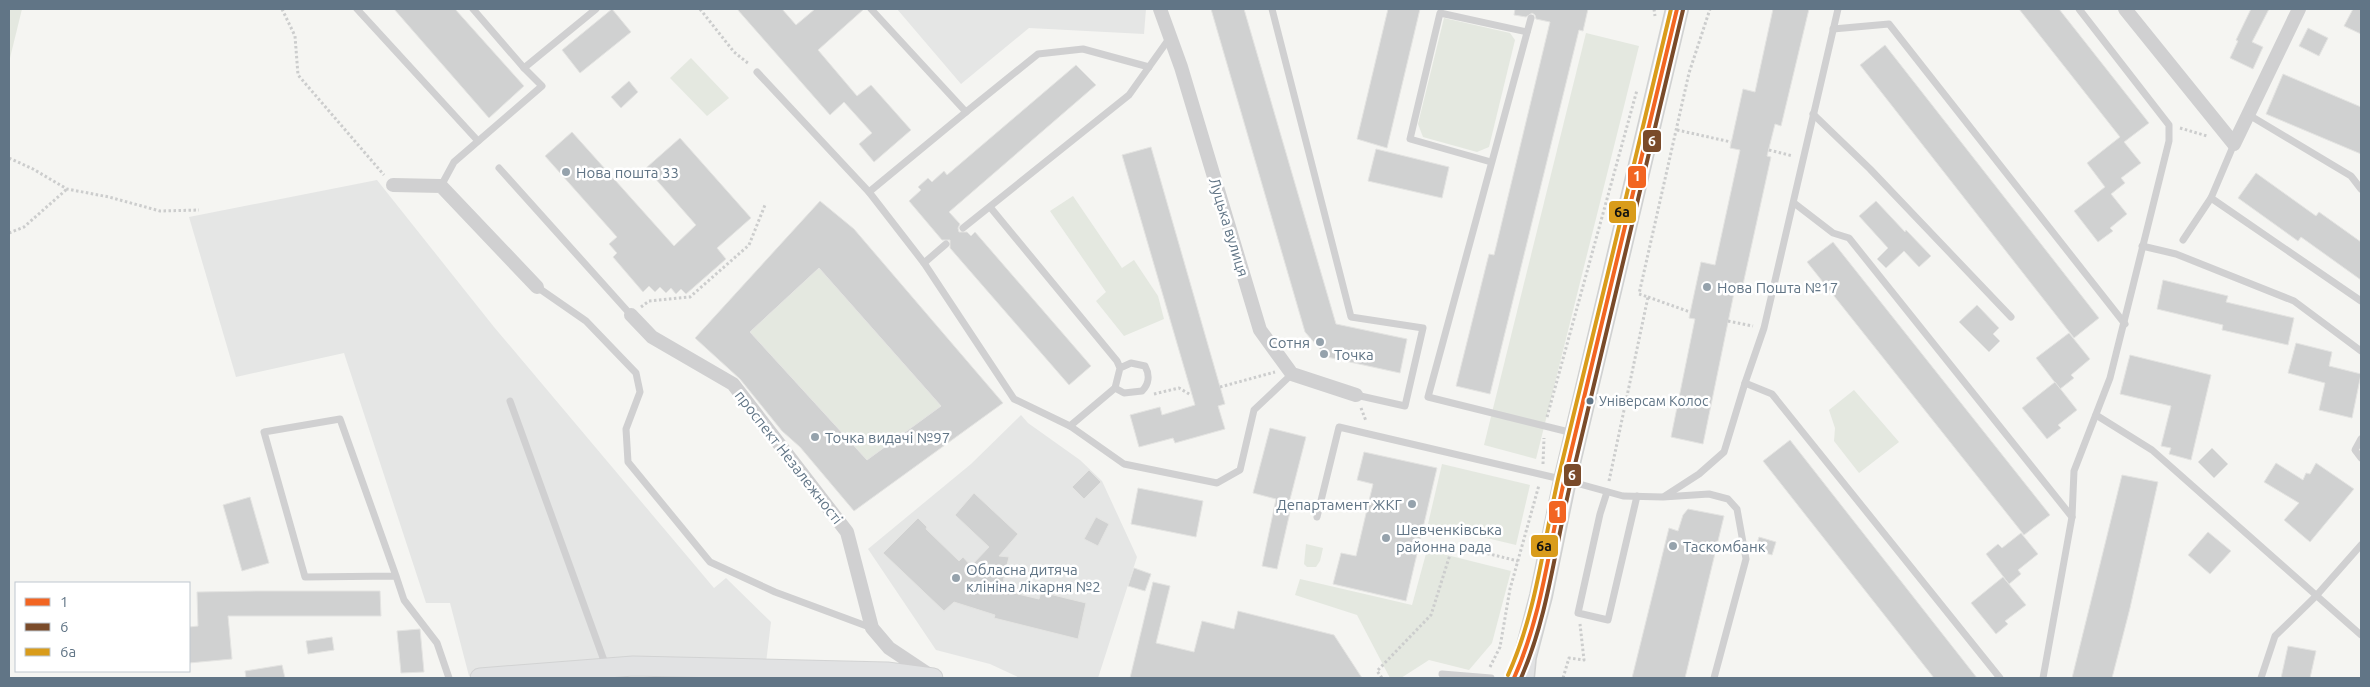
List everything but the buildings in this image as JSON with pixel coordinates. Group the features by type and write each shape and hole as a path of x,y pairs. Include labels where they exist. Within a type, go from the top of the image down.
{"main road":[{"path":"1514,678 1525,656 1541,596 1565,480 1677,9"},
{"path":"1524,678 1525,656"}],"street":[{"name":"Луцька вулиця","path":"1160,9 1171,36 1260,330 1289,372"},
{"path":"2125,9 2234,144 2250,115 2299,9"},
{"path":"393,185 441,186 538,287"},
{"name":"проспект Незалежності","path":"631,315 652,337 733,384 847,532 872,628 888,648 934,678"},
{"path":"1289,372 1356,395"},
{"path":"480,678 632,669 887,672 934,678"}],"lane":[{"path":"357,9 478,140"},
{"path":"441,186 454,162 542,86 473,9"},
{"path":"524,68 596,9"},
{"path":"871,9 966,112"},
{"path":"1272,9 1351,317 1423,328 1405,406 1356,395"},
{"path":"1663,497 1699,474 1724,452 1764,328 1838,9"},
{"path":"2044,678 2072,517 2074,471 2110,378 2125,324 2142,246 2169,141 2169,125 2079,9"},
{"path":"1491,162 1410,139 1440,13 1527,32"},
{"path":"1532,18 1428,397 1577,433"},
{"path":"1833,29 1889,24 2125,324"},
{"path":"963,228 1129,95 1171,36"},
{"path":"869,192 1038,54 1083,49 1150,67"},
{"path":"757,72 869,192 924,263 1014,399 1070,426 1124,464 1217,483 1240,470 1254,410 1289,372"},
{"path":"1813,114 1870,169 2011,317"},
{"path":"2250,115 2351,176 2361,189"},
{"path":"2183,240 2210,198 2234,144"},
{"path":"499,168 631,315"},
{"path":"2210,198 2361,301"},
{"path":"1794,203 1833,233 1849,238 2072,517"},
{"path":"990,207 1117,361 1120,368 1115,388 1070,426"},
{"path":"924,263 946,244"},
{"path":"2142,246 2176,254 2294,301 2361,351"},
{"path":"538,287 586,320 636,373 640,392 626,430 628,462 710,562 775,592 872,628"},
{"path":"1115,388 1128,394 1142,391 1148,381 1148,371 1145,366 1131,363 1120,368"},
{"path":"1745,383 1772,394 2000,678"},
{"path":"510,401 593,672"},
{"path":"2096,416 2152,450 2361,635"},
{"path":"396,576 305,577 264,432 340,419 396,576 404,600 437,643 449,678"},
{"path":"1316,516 1339,427 1565,480 1607,492 1663,497 1709,494 1728,499 1737,509 1746,559 1714,678"},
{"path":"2361,439 2355,450 2361,458"},
{"path":"1607,492 1600,514 1578,613 1608,620 1637,496"},
{"path":"2261,678 2275,636 2316,596 2361,545"},
{"path":"1442,674 1488,678"}],"path":[{"path":"282,9 295,36 298,75 393,185"},
{"path":"700,9 734,52 757,72"},
{"path":"1654,9 1654,22"},
{"path":"1690,312 1639,294 1690,73 1710,9"},
{"path":"1488,678 1500,647 1518,561 1542,475 1545,426 1638,84"},
{"path":"2169,125 2234,144"},
{"path":"1677,130 1731,142"},
{"path":"1769,150 1804,158"},
{"path":"9,158 33,168 67,189 109,196 160,210 199,210"},
{"path":"9,233 24,227 67,189"},
{"path":"631,315 648,301 690,297 749,245 765,205"},
{"path":"1607,492 1648,297"},
{"path":"1728,321 1764,328"},
{"path":"1220,387 1289,372"},
{"path":"1142,391 1145,397 1179,388 1191,395"},
{"path":"1356,395 1370,434"},
{"path":"1382,678 1376,670 1431,615 1453,545 1518,561"},
{"path":"1563,678 1568,658 1584,660 1578,613"}],"shaded area":[{"path":"9,9 22,9 9,62"},
{"path":"897,9 1146,9 1144,34 1029,28 961,84"},
{"path":"1444,18 1510,33 1515,40 1489,147 1477,152 1423,137 1418,124"},
{"path":"1586,33 1639,46 1536,459 1484,445"},
{"path":"691,58 729,98 707,116 670,78"},
{"path":"377,180 494,327 714,588 726,578 771,622 766,663 507,672 469,676 450,603 426,603 344,353 236,377 189,217"},
{"path":"1073,196 1122,268 1134,260 1158,296 1164,319 1124,336 1096,301 1106,292 1050,211"},
{"path":"819,268 941,406 867,460 750,332"},
{"path":"1854,390 1899,442 1859,473 1834,441 1835,428 1829,410"},
{"path":"1021,415 1028,423 1080,460 1102,481 1137,557 1098,678 1020,678 990,664 936,650 868,549 971,464"},
{"path":"1442,464 1530,485 1516,545 1428,524"},
{"path":"1306,544 1323,548 1320,561 1316,567 1307,567 1304,564"},
{"path":"1427,550 1511,571 1492,643 1469,670 1429,660 1401,678 1390,678 1357,615 1295,595 1300,579 1412,605"}],"transit line":[{"name":"6а","path":"1508,675 1518,651 1533,602 1553,500 1671,9"},
{"name":"1","path":"1514,678 1539,604 1559,502 1677,9"},
{"name":"6","path":"1521,678 1531,654 1545,604 1572,477 1683,10"}],"place":[{"name":"Нова пошта 33","path":"566,172"},
{"name":"Нова Пошта №17","path":"1707,287"},
{"name":"Сотня","path":"1320,342"},
{"name":"Точка","path":"1324,354"},
{"name":"Універсам Колос","path":"1590,401"},
{"name":"Точка видачі №97","path":"815,437"},
{"name":"Департамент ЖКГ","path":"1412,504"},
{"name":"Шевченківська районна рада","path":"1386,538"},
{"name":"Таскомбанк","path":"1673,546"},
{"name":"Обласна дитяча клініна лікарня №2","path":"956,578"}]}
